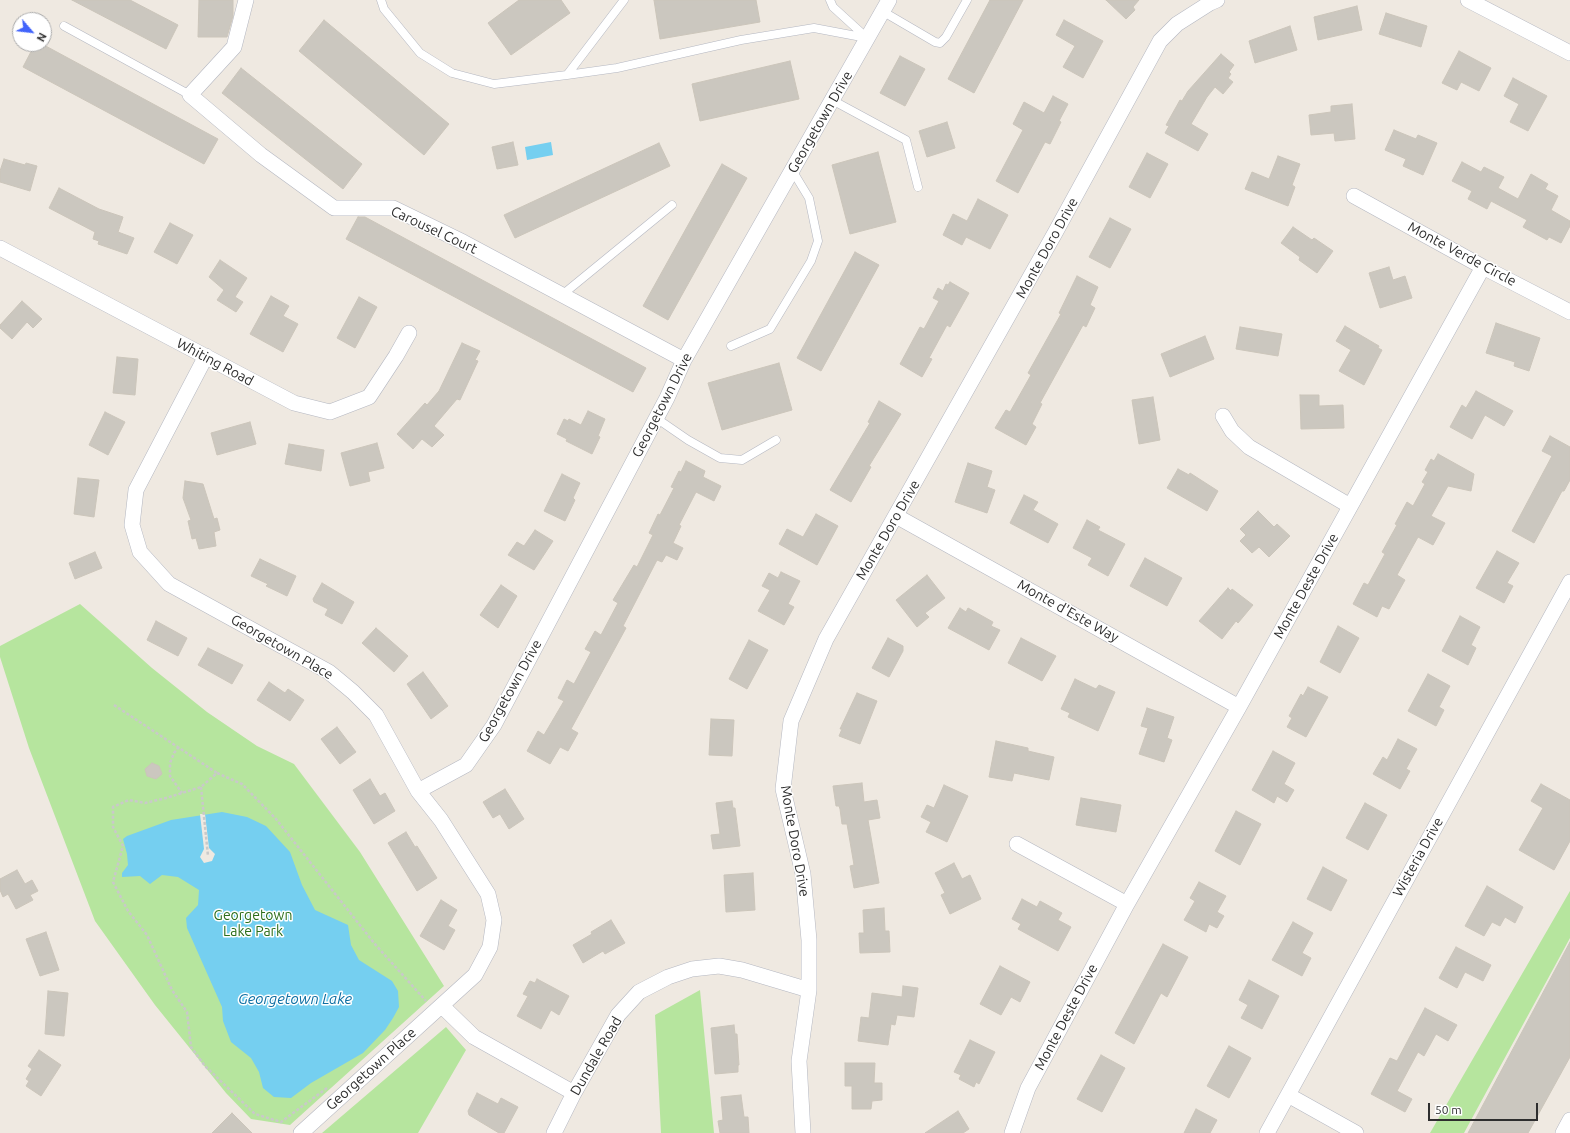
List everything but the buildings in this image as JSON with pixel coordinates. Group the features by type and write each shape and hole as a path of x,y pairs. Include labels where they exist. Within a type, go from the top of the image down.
{"street":[{"path":"190,95 234,47 246,0"},
{"name":"Monte Doro Drive","path":"803,1133 799,1061 809,990 809,940 803,874 783,789 791,721 826,640 1055,233 1160,41 1178,24 1217,0"},
{"path":"1468,0 1570,53"},
{"name":"Georgetown Drive","path":"418,791 466,765 494,725 656,418 684,360 886,6"},
{"name":"Carousel Court","path":"190,95 261,155 334,208 393,208 462,242 684,360"},
{"name":"Monte Verde Circle","path":"1354,196 1483,267 1570,312"},
{"name":"Whiting Road","path":"0,248 294,403 330,412 369,397 409,333"},
{"name":"Monte Deste Drive","path":"1012,1133 1028,1088 1127,904 1239,707 1483,267"},
{"name":"Georgetown Place","path":"206,356 136,490 132,525 140,552 169,584 329,672 353,692 376,715 418,791 441,820 488,894 494,920 490,947 475,975 301,1133"},
{"path":"1222,416 1232,431 1249,447 1350,506"},
{"name":"Monte d'Este Way","path":"896,516 1239,707"},
{"name":"Wisteria Drive","path":"1268,1133 1570,582"},
{"path":"1017,844 1127,904"},
{"name":"Dundale Road","path":"554,1133 618,1015 639,992 668,977 692,969 719,966 742,970 809,990"},
{"path":"439,1008 474,1037 574,1094"},
{"path":"1288,1095 1356,1133"},
{"path":"1563,1133 1570,1120"}],"lane":[{"path":"381,0 384,9 420,53 452,73 494,84 616,68 741,40 814,28 868,38"},
{"path":"566,75 624,0"},
{"path":"830,0 833,7 868,38"},
{"path":"886,6 934,42 940,43 946,37 967,0"},
{"path":"64,26 190,95"},
{"path":"832,100 906,140 918,187"},
{"path":"731,346 770,328 811,262 818,241 809,198 792,170"},
{"path":"562,295 672,204"},
{"path":"656,418 688,440 720,458 742,460 776,440"}],"path":[{"path":"114,705 217,773 242,784 276,819 374,943 439,1008"},
{"path":"179,747 174,753 170,763 170,776 182,793"},
{"path":"217,773 201,787 145,803 129,800 113,807 113,827 123,846 113,882 128,911 147,936 172,990 188,1012 191,1047 205,1066 255,1114 281,1122 333,1083 343,1095"},
{"path":"201,787 208,856"}],"green space":[{"name":"Georgetown Lake Park","path":"80,604 152,668 207,712 257,746 294,764 360,852 444,986 290,1125 251,1119 226,1093 155,1005 95,921 29,748 0,657 0,646"},
{"path":"1570,891 1570,938 1464,1133 1430,1133"},
{"path":"700,990 714,1133 661,1133 655,1015"},
{"path":"446,1027 466,1050 418,1133 322,1133"}],"water":[{"path":"551,142 553,155 527,160 525,147"},
{"name":"Georgetown Lake","path":"222,812 247,817 266,826 290,852 302,885 315,910 348,925 351,945 359,960 392,981 398,991 399,1007 393,1018 385,1030 363,1053 311,1083 291,1098 274,1097 263,1088 259,1072 251,1058 231,1042 223,1021 222,1007 187,928 186,918 198,905 199,890 178,877 162,875 150,884 140,876 122,877 122,873 128,865 123,839 127,836 171,820"}],"pier":[{"path":"200,814 205,814 209,848 215,854 212,861 204,863 200,857 204,849"}]}
